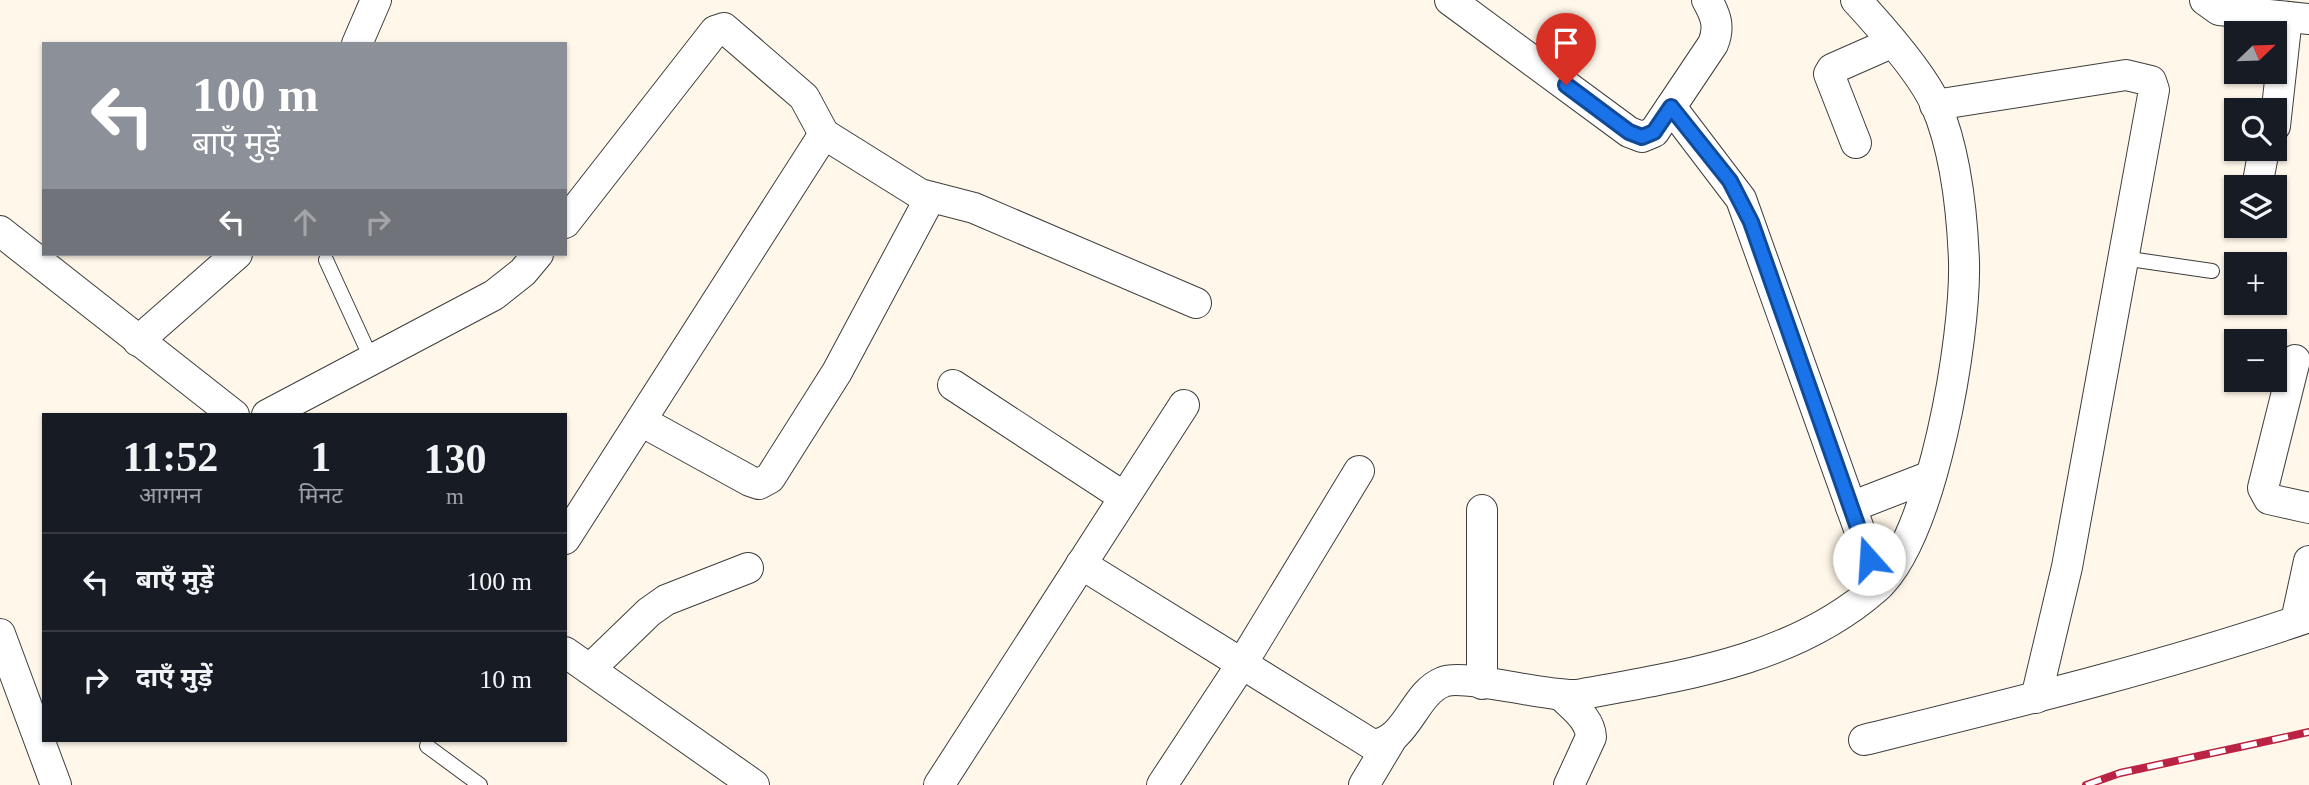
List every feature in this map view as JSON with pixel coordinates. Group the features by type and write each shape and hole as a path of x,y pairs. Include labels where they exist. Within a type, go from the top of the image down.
{"street":[{"path":"358,42 376,0"},
{"path":"1450,0 1629,132 1642,137 1654,132 1717,34 1717,17 1707,0"},
{"path":"1364,785 1392,738 1431,688 1452,679 1562,696 1659,680 1762,654 1833,620 1879,585 1912,533 1931,476 1953,374 1962,315 1964,262 1952,157 1936,105 1856,0"},
{"path":"2205,0 2220,10 2298,18 2281,98"},
{"path":"567,220 720,28 799,92 824,134 930,198 974,208 1196,303"},
{"path":"1856,143 1829,74 1832,69 1891,43"},
{"path":"1936,105 2126,75 2151,81 2154,90 2067,566 2036,698"},
{"path":"1671,107 1741,200 1879,585"},
{"path":"567,536 824,134"},
{"path":"641,421 750,481 760,484 770,478 836,372 930,198"},
{"path":"0,231 231,413"},
{"path":"138,341 235,256"},
{"path":"271,413 494,295 523,272 536,256"},
{"path":"2295,360 2263,488 2269,499 2309,508"},
{"path":"953,385 1124,497"},
{"path":"939,785 1184,405"},
{"path":"1161,785 1243,662 1359,471"},
{"path":"1851,507 1931,476"},
{"path":"1482,510 1482,684"},
{"path":"1864,740 2036,698 2222,647 2302,619 2309,561"},
{"path":"1081,564 1374,745 1392,738"},
{"path":"590,669 649,612 666,600 748,568"},
{"path":"0,634 56,785"},
{"path":"567,653 754,785"},
{"path":"1562,696 1589,724 1591,737 1569,785"}],"lane":[{"path":"2123,258 2212,271"},
{"path":"326,260 371,358"},
{"path":"427,746 480,785"}],"railway":[{"path":"2086,785 2120,773 2309,732"}],"route":[{"path":"1566,85 1629,132 1642,137 1654,132 1671,107 1730,181 1751,222 1869,559"}]}
